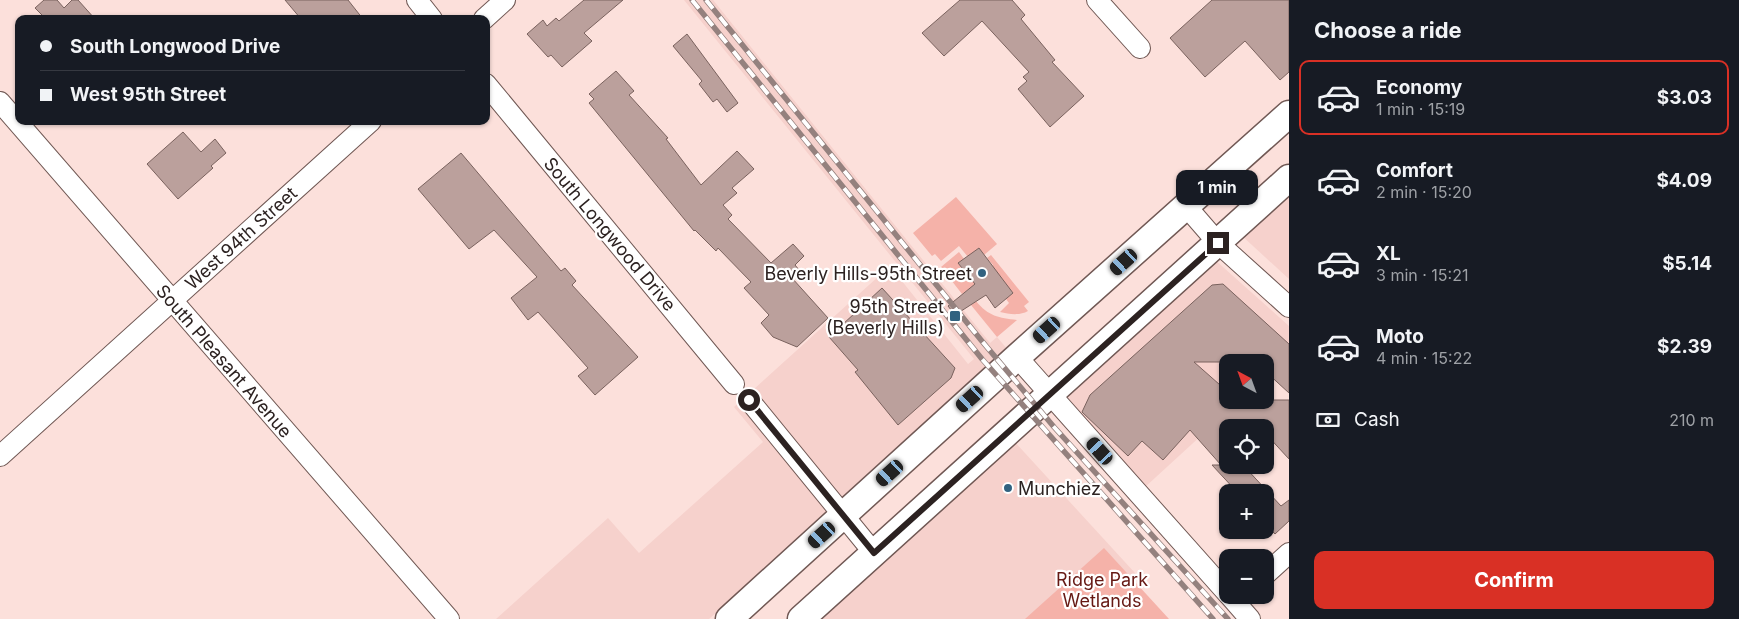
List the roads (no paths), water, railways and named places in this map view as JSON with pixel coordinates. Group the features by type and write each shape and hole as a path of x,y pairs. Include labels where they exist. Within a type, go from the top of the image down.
{"main road":[{"path":"729,619 1017,357 1289,114"},
{"path":"801,619 1289,178"}],"street":[{"path":"417,0 429,15"},
{"path":"488,15 505,0"},
{"path":"1097,0 1140,48"},
{"name":"South Longwood Drive","path":"490,89 734,384"},
{"name":"South Pleasant Avenue","path":"0,102 15,119"},
{"name":"South Pleasant Avenue","path":"20,125 449,619"},
{"name":"West 94th Street","path":"0,456 367,125"},
{"path":"1186,206 1218,243 1289,307"},
{"path":"1017,357 1219,581"},
{"path":"749,400 874,553"},
{"path":"1274,566 1289,553"},
{"path":"1239,604 1250,619"}],"railway":[{"path":"692,0 982,359 1213,619"},
{"path":"706,0 981,340 1054,427 1228,619"}],"place":[{"name":"Beverly Hills-95th Street","path":"982,273"},
{"name":"95th Street (Beverly Hills)","path":"955,316"},
{"name":"Munchiez","path":"1008,488"}],"park label":[{"name":"Ridge Park Wetlands","path":"1102,589"}]}
